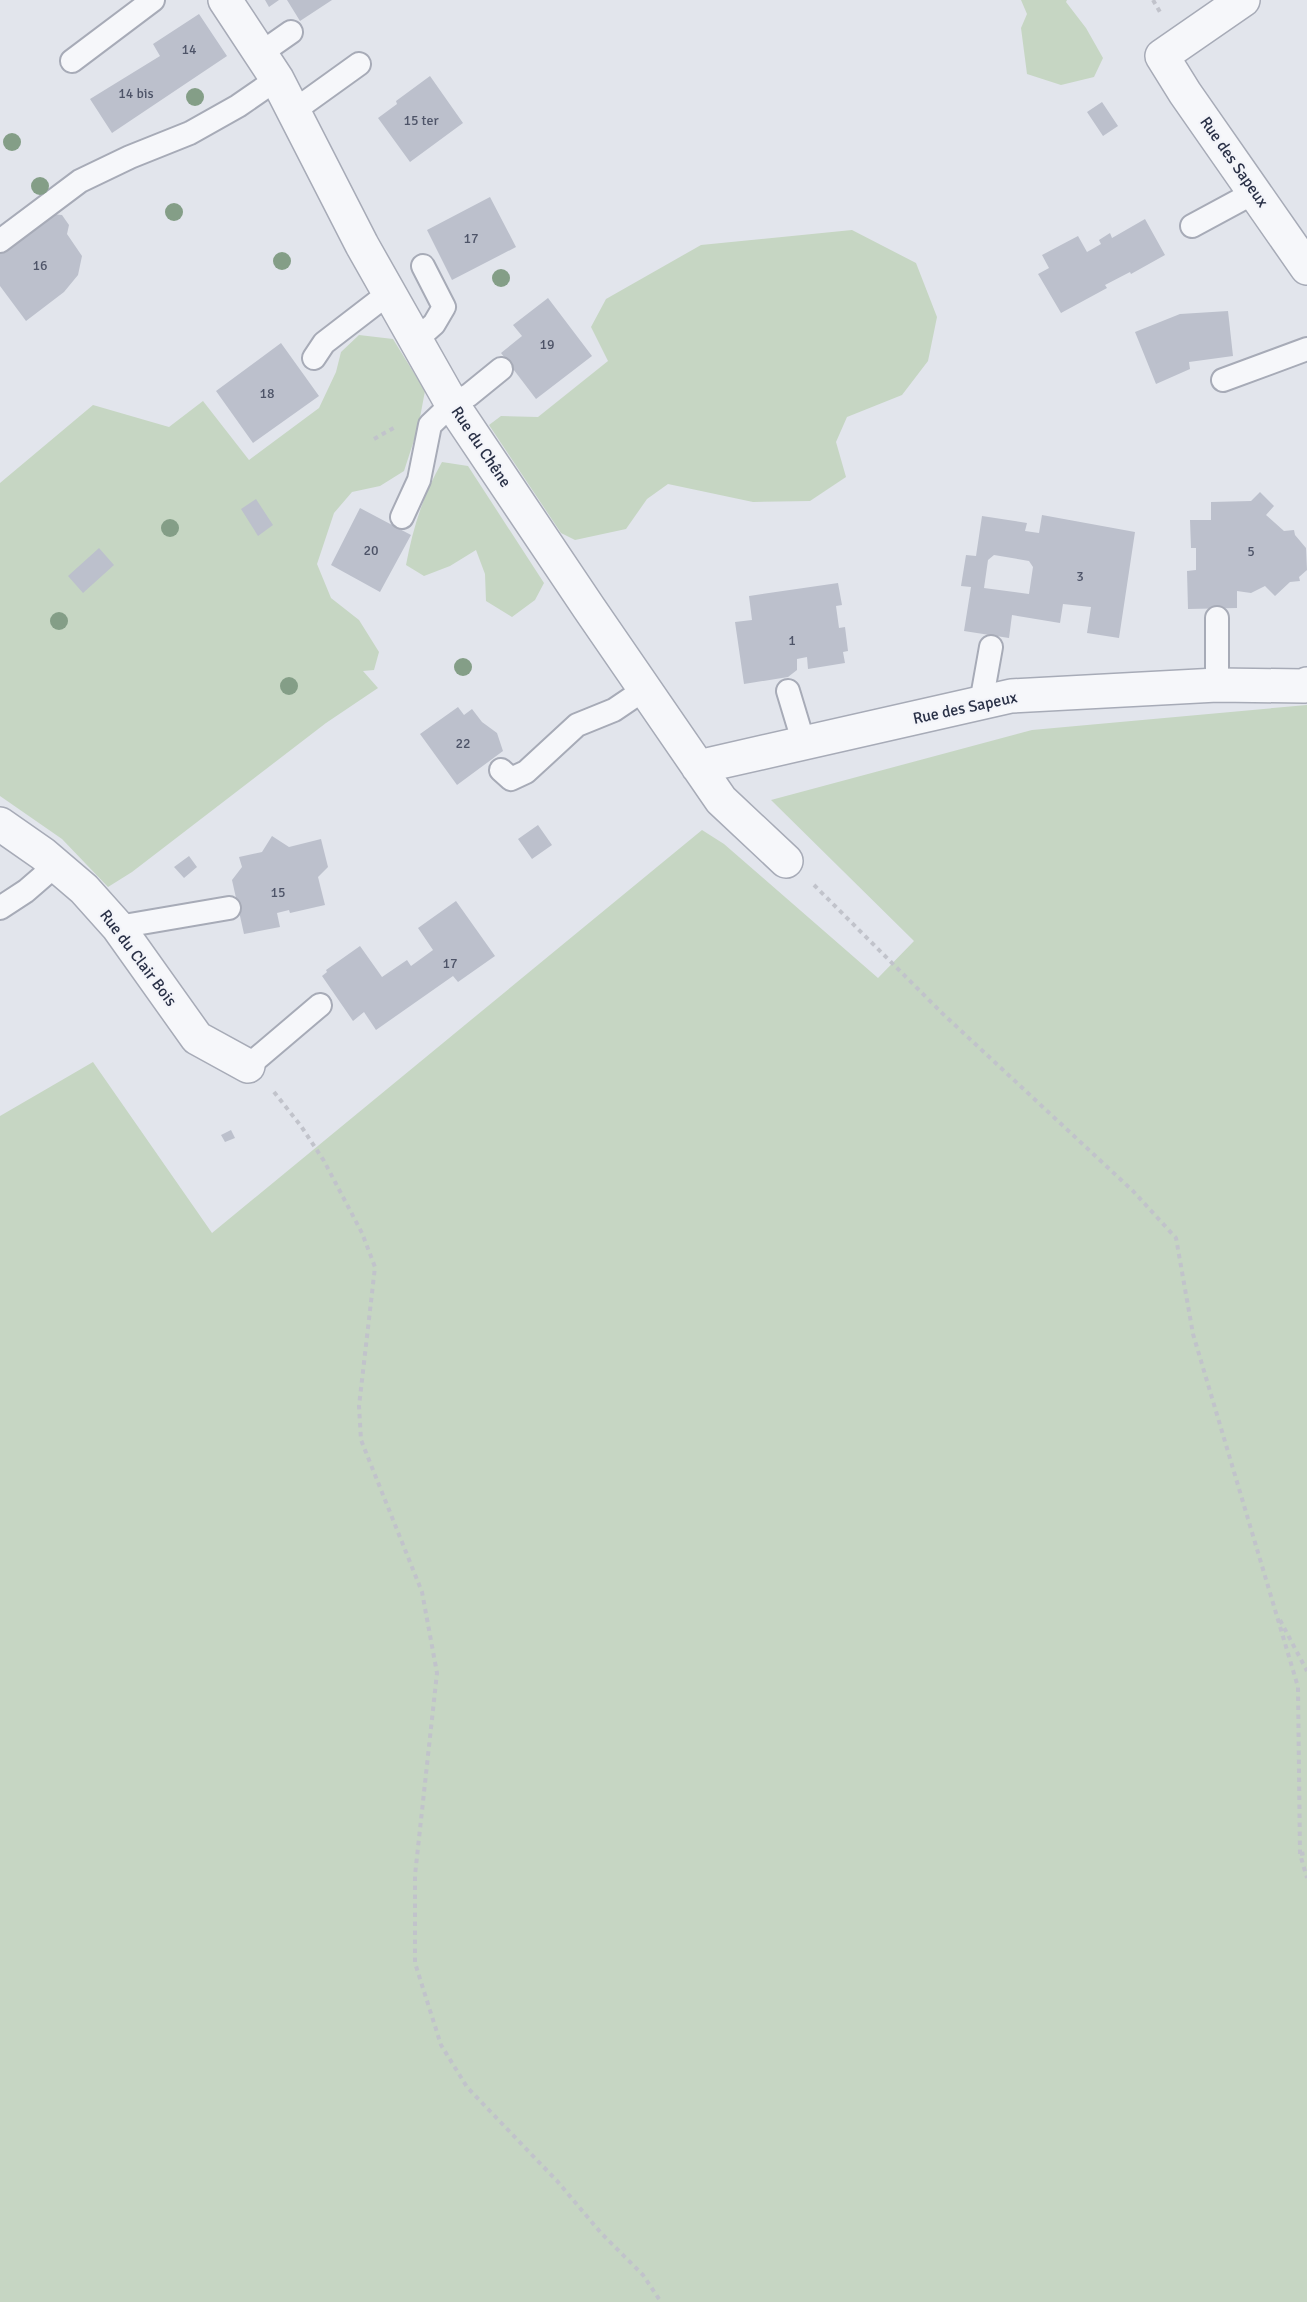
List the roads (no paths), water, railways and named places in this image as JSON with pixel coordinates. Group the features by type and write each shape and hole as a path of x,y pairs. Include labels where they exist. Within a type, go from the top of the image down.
{"street":[{"name":"Rue du Chêne","path":"225,0 295,110 363,245 452,404 721,800 786,861"},
{"name":"Rue des Sapeux","path":"1243,0 1162,56 1185,93 1307,268"},
{"name":"Rue des Sapeux","path":"698,767 1011,696 1217,685 1304,686 1307,684"},
{"name":"Rue du Clair Bois","path":"0,824 56,865 84,889 118,927 197,1038 248,1066"}],"lane":[{"path":"72,61 153,0"},
{"path":"0,242 80,182 130,157 190,133 238,106 269,66 291,32"},
{"path":"295,110 358,64"},
{"path":"1192,226 1255,192"},
{"path":"416,340 434,324 444,307 423,266"},
{"path":"314,358 324,343 389,293"},
{"path":"1223,380 1307,349"},
{"path":"402,517 418,480 430,425 452,404 469,395 501,369"},
{"path":"1217,618 1217,685"},
{"path":"981,703 991,646"},
{"path":"501,770 511,778 526,772 577,725 614,710 645,689"},
{"path":"788,691 804,744"},
{"path":"0,908 26,891 56,865"},
{"path":"118,927 229,908"},
{"path":"248,1066 320,1005"}]}
